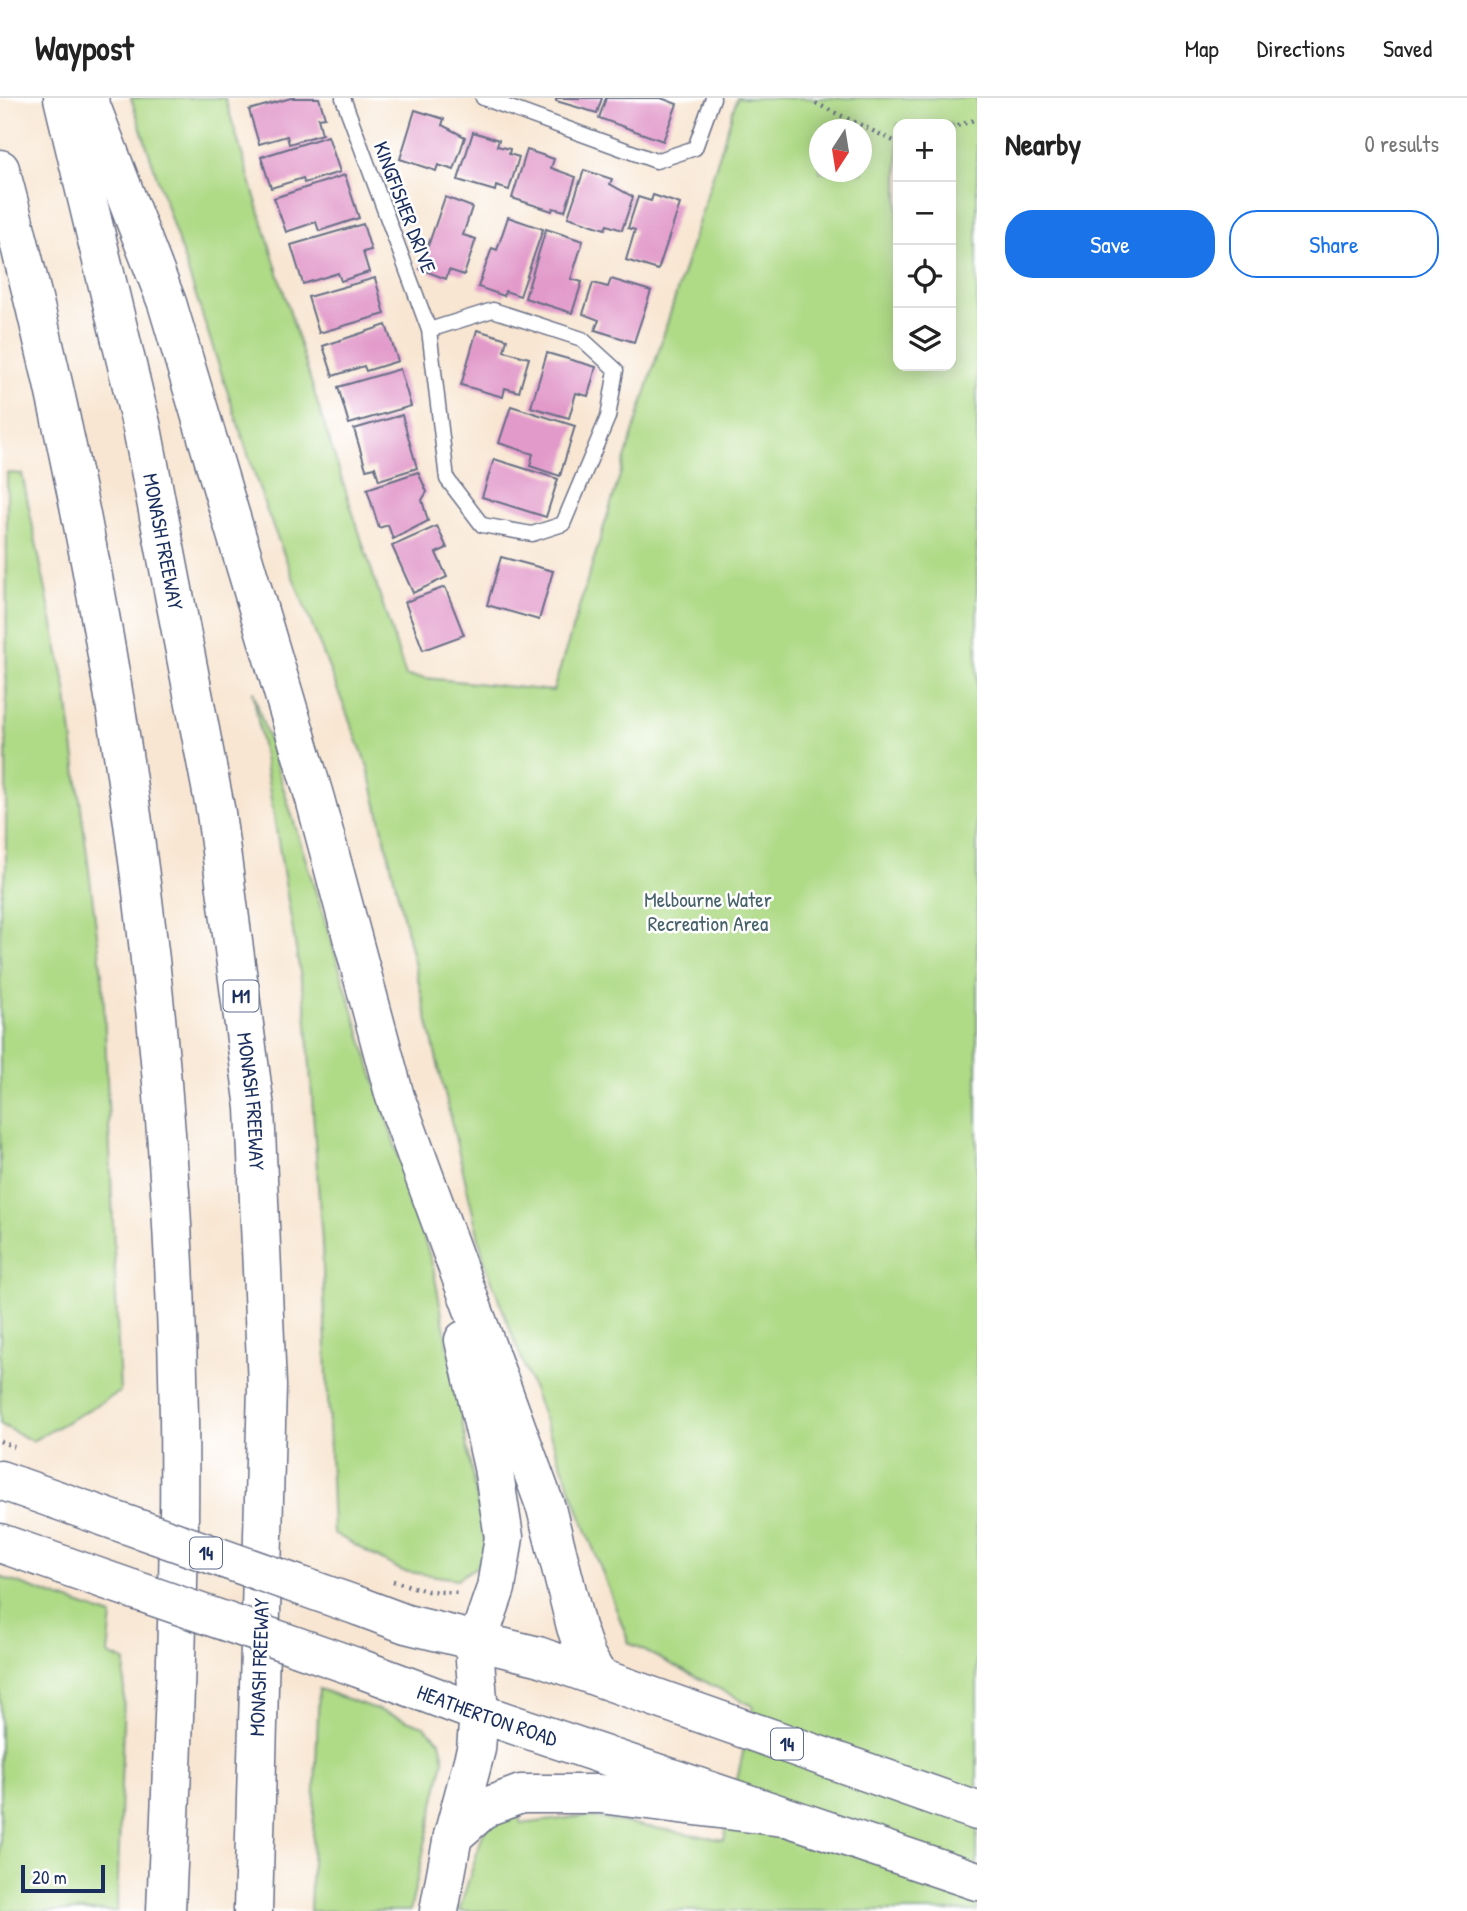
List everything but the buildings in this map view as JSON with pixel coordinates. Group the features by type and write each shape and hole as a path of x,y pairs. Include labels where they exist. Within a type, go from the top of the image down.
{"main road":[{"name":"MONASH FREEWAY","path":"63,98 142,428 214,799 255,1108 267,1386 253,1911"},
{"path":"88,98 167,303 315,799 396,1097 546,1508 576,1627 586,1656 598,1677"},
{"path":"0,169 38,311 81,506 122,751 149,957 170,1207 178,1416 177,1653 166,1911"},
{"path":"432,1201 502,1511 502,1562 477,1643 475,1660 479,1713 475,1749 453,1836 439,1911"},
{"name":"14","path":"0,1480 406,1624 538,1656 977,1811"},
{"name":"HEATHERTON ROAD","path":"0,1543 356,1667 479,1713 977,1881"},
{"path":"453,1836 486,1807 521,1794 600,1794 783,1817"}],"lane":[{"name":"KINGFISHER DRIVE","path":"344,98 429,330 447,479 482,525 532,534 563,524 608,417 616,370 582,339 493,310 429,330"},
{"path":"483,98 656,161 695,148 713,98"}],"path":[{"path":"813,100 893,140"},
{"path":"956,126 977,119"},
{"path":"381,1577 427,1591 468,1593"}],"green space":[{"name":"Melbourne Water Recreation Area","path":"131,98 225,98 322,418 406,676 553,691 737,98 977,98 977,1911 459,1911 483,1834 493,1820 517,1809 521,1824 586,1816 724,1840 753,1706 629,1643 484,1260 368,767 266,509"},
{"path":"7,473 22,474 66,688 103,982 120,1392 32,1441 0,1424 0,902 6,867"},
{"path":"253,691 433,1267 485,1543 479,1565 457,1579 402,1571 333,1533 322,1243 306,1009"},
{"path":"0,1577 112,1616 108,1654 125,1661 117,1911 0,1911"},
{"path":"319,1689 424,1726 440,1741 444,1760 410,1911 310,1911"}]}
